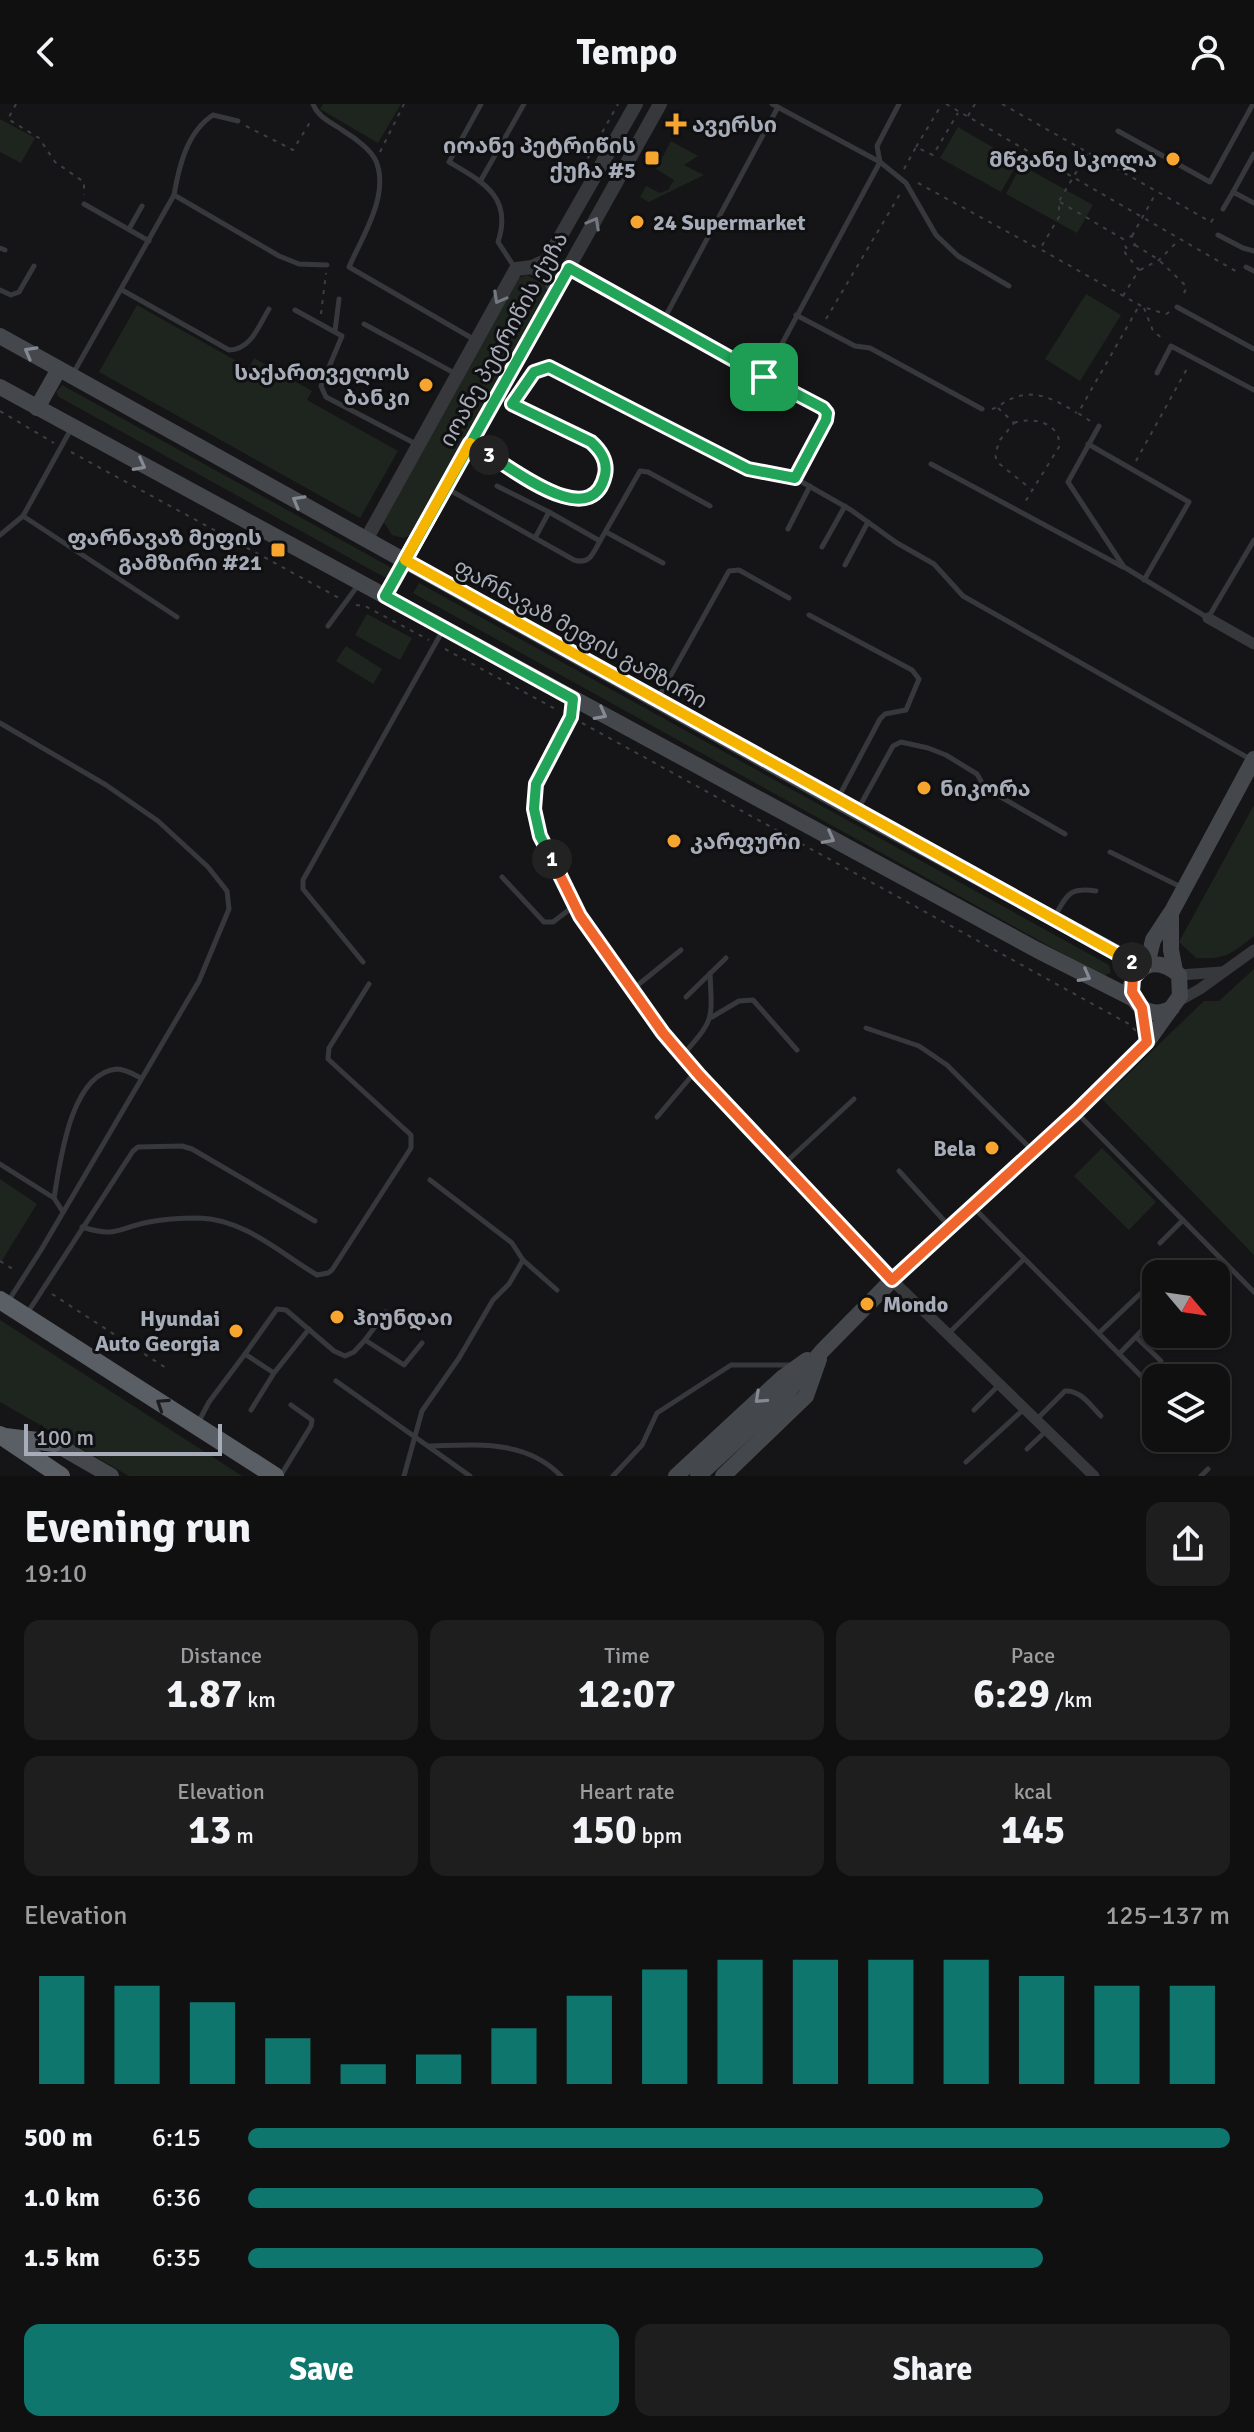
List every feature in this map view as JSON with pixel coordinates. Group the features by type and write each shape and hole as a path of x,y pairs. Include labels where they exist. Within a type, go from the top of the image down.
{"highway":[{"path":"3,1302 278,1476"},
{"path":"1,1436 54,1443"},
{"path":"1,1436 61,1476"}],"main road":[{"name":"ფარნავაზ მეფის გამზირი","path":"0,336 1109,951 1145,966"},
{"path":"37,408 66,372"},
{"path":"0,387 1138,1004 1157,1013 1174,1005"},
{"path":"1145,966 1153,940 1171,913 1254,760"},
{"path":"698,1476 783,1398 822,1351 892,1280 1076,1112 1147,1042 1174,1005 1181,989 1171,950 1171,913"},
{"path":"1109,951 1125,951 1153,940"},
{"path":"1147,1042 1131,985 1137,972 1145,966 1167,965 1177,973"},
{"path":"676,1476 798,1365 822,1351"},
{"path":"725,1475 806,1396 822,1351"},
{"path":"54,1443 111,1476"}],"street":[{"name":"იოანე პეტრიწის ქუჩა","path":"367,538 516,269 532,267 547,260 636,104"},
{"name":"იოანე პეტრიწის ქუჩა","path":"385,596 660,104"},
{"path":"532,267 549,276 555,292"},
{"path":"1208,618 1254,644"},
{"path":"573,699 571,717 536,784 534,809 540,836 575,905 632,990 696,1071 892,1280 1094,1476"},
{"path":"1174,1005 1254,950"},
{"path":"1177,973 1223,972"}],"lane":[{"path":"313,104 316,112 352,137 375,160 379,186 376,202 349,267 476,341"},
{"path":"316,112 320,104"},
{"path":"481,104 449,162 481,180 494,194 503,213 503,228 498,242 516,269"},
{"path":"481,180 524,104"},
{"path":"764,377 880,162 877,146 899,104"},
{"path":"1118,131 1210,182 1253,104"},
{"path":"663,321 775,106 880,162 906,183 928,222 947,246 958,256 1009,286"},
{"path":"66,372 122,290 174,195 179,164 199,127 213,115 238,121"},
{"path":"1223,209 1254,154"},
{"path":"1233,192 1254,203"},
{"path":"174,195 279,256 299,264 327,265"},
{"path":"84,204 149,241"},
{"path":"129,229 142,206"},
{"path":"1218,235 1254,251"},
{"path":"0,290 11,295 19,292 34,266"},
{"path":"1246,267 1254,271"},
{"path":"569,268 823,408 827,413 826,420 795,478"},
{"path":"122,290 229,350 239,350 248,343 269,309"},
{"path":"335,331 339,299"},
{"path":"1177,307 1254,349"},
{"path":"295,310 335,331 342,338 321,386 326,397 417,444"},
{"path":"796,315 855,346 870,348 982,409"},
{"path":"364,324 457,374"},
{"path":"1157,373 1171,346 1254,390"},
{"path":"512,404 534,372 549,367 748,469 795,478 845,506 897,543 934,564 963,596 1254,760"},
{"path":"470,443 559,496 579,500 598,490 603,483 607,467 600,450 591,442 497,396"},
{"path":"1099,426 1068,482 1124,567"},
{"path":"0,535 23,516 72,428"},
{"path":"1088,444 1189,502 1144,580"},
{"path":"931,464 1124,567 1208,618 1254,540"},
{"path":"446,488 580,562 590,559 640,471 648,472 710,506"},
{"path":"497,486 600,541"},
{"path":"788,529 810,486"},
{"path":"822,547 845,506"},
{"path":"535,538 549,512"},
{"path":"23,516 177,617"},
{"path":"845,565 868,522"},
{"path":"606,532 663,563"},
{"path":"657,700 729,571 739,570 789,598"},
{"path":"328,626 360,583"},
{"path":"809,615 912,670 919,679 906,710 885,714 880,719 837,801"},
{"path":"363,962 303,889 303,880 444,630"},
{"path":"0,723 106,785 158,821 208,867 227,891 229,909 199,981 24,1276 3,1302"},
{"path":"857,812 893,746 901,742 946,755 977,774 985,788 1065,834"},
{"path":"1110,852 1184,889"},
{"path":"502,877 544,922 553,922 575,905"},
{"path":"1053,920 1072,892 1078,889 1096,891"},
{"path":"632,990 681,950"},
{"path":"686,997 726,958"},
{"path":"710,973 712,1017"},
{"path":"82,1227 100,1233 114,1233 149,1222 201,1218 224,1223 256,1236 317,1275 332,1270 413,1142 411,1135 328,1059 329,1048 369,984"},
{"path":"683,1056 712,1017 739,1001 753,1000 797,1050"},
{"path":"866,1028 919,1046 947,1065 1033,1150"},
{"path":"54,1198 61,1153 79,1100 108,1071 121,1068 141,1078"},
{"path":"657,1117 696,1071"},
{"path":"784,1165 854,1099"},
{"path":"1076,1112 1254,1292"},
{"path":"26,1316 133,1151 148,1145 192,1149 315,1221"},
{"path":"0,1164 54,1198 63,1212"},
{"path":"899,1171 949,1227"},
{"path":"430,1180 512,1243 523,1260 557,1290"},
{"path":"971,1205 1142,1377"},
{"path":"1160,1243 1183,1220"},
{"path":"948,1334 1025,1259"},
{"path":"404,1476 422,1411 459,1358 493,1300 509,1284 523,1260"},
{"path":"1099,1333 1140,1294"},
{"path":"197,1425 209,1402 277,1309 286,1310 334,1351 345,1356 354,1352 386,1312"},
{"path":"251,1410 274,1373 309,1329"},
{"path":"1119,1354 1142,1331"},
{"path":"1136,1337 1161,1361"},
{"path":"365,1340 404,1365 422,1343"},
{"path":"245,1354 274,1373"},
{"path":"613,1476 642,1445 657,1413 731,1365 798,1365"},
{"path":"336,1381 470,1476"},
{"path":"974,1410 999,1384"},
{"path":"1036,1420 1065,1391 1070,1390 1081,1396 1101,1416"},
{"path":"278,1476 311,1426 312,1420 291,1405"},
{"path":"966,1462 1025,1409"},
{"path":"1027,1449 1046,1430"},
{"path":"428,1446 511,1447 537,1457 561,1476"},
{"path":"1201,1476 1208,1469"}],"path":[{"path":"16,104 8,119 39,138 55,162 84,182 84,204"},
{"path":"375,160 404,104"},
{"path":"574,183 618,104"},
{"path":"821,328 906,183 904,169 944,104 1239,273 1246,267"},
{"path":"968,117 975,104"},
{"path":"1002,104 1211,222 1221,207 1223,209"},
{"path":"238,121 293,150 316,112"},
{"path":"916,147 933,155 959,112"},
{"path":"1040,249 1059,217 1059,201 1087,154"},
{"path":"904,175 1123,296 1166,314 1177,307 1187,287 1159,260 1135,245 1132,236"},
{"path":"1123,239 1132,236 1156,192"},
{"path":"1059,201 1123,239 1125,253 1139,270"},
{"path":"1123,296 1139,270 1159,260 1179,240"},
{"path":"1126,248 1135,245"},
{"path":"320,323 327,265"},
{"path":"1142,306 1153,331 1171,346"},
{"path":"1078,413 1142,306"},
{"path":"1132,469 1193,358"},
{"path":"982,409 998,408 1010,398 1034,394 1053,398 1099,426"},
{"path":"998,408 1014,423"},
{"path":"1020,512 1059,447 1060,440 1049,426 1034,418 1014,423 1000,440 995,454 997,462 1032,490"},
{"path":"0,1261 24,1276"},
{"path":"43,1288 166,1368"}],"shaded area":[{"path":"323,104 401,104 378,143 320,109"},
{"path":"0,119 35,138 21,163 0,152"},
{"path":"958,127 1018,162 1001,192 940,158"},
{"path":"671,141 698,156 684,165 704,175 649,202 640,197 646,186 660,193 668,190 674,180 656,169"},
{"path":"1021,165 1093,205 1077,233 1006,194"},
{"path":"527,275 545,285 547,296 414,534 403,538 392,535 383,521 516,279"},
{"path":"1086,294 1121,315 1080,381 1045,359"},
{"path":"137,305 249,368 254,358 312,391 307,400 398,451 360,518 99,372"},
{"path":"62,385 393,571 389,577 384,577 59,397 56,392"},
{"path":"419,583 1109,965 1111,973 1103,976 413,593"},
{"path":"367,614 412,638 400,660 355,635"},
{"path":"346,646 382,669 373,684 336,661"},
{"path":"1254,805 1254,936 1227,954 1196,958 1179,942"},
{"path":"1254,969 1254,1255 1102,1099 1204,1001 1219,1001"},
{"path":"1102,1148 1156,1202 1129,1230 1074,1176"},
{"path":"0,1179 37,1204 1,1262 0,1261"},
{"path":"0,1320 242,1476 129,1476 0,1402"}],"place":[{"name":"ავერსი","path":"676,124"},
{"name":"იოანე პეტრიწის ქუჩა #5","path":"652,158"},
{"name":"მწვანე სკოლა","path":"1173,159"},
{"name":"24 Supermarket","path":"637,222"},
{"name":"საქართველოს ბანკი","path":"426,385"},
{"name":"ფარნავაზ მეფის გამზირი #21","path":"278,550"},
{"name":"ნიკორა","path":"924,788"},
{"name":"კარფური","path":"674,841"},
{"name":"Bela","path":"992,1148"},
{"name":"Mondo","path":"867,1304"},
{"name":"ჰიუნდაი","path":"337,1317"},
{"name":"Hyundai Auto Georgia","path":"236,1331"}],"route":[{"path":"764,377 569,268 385,596 573,699 571,717 536,784 534,809 540,836 580,916 663,1033 892,1280 1076,1112 1147,1042 1142,1008 1134,999 1131,985 1143,967 1109,951 857,812 405,560 470,443 559,496 579,500 591,496 603,483 607,467 600,450 591,442 512,404 534,372 549,367 748,469 795,478 827,413 764,377"}]}
